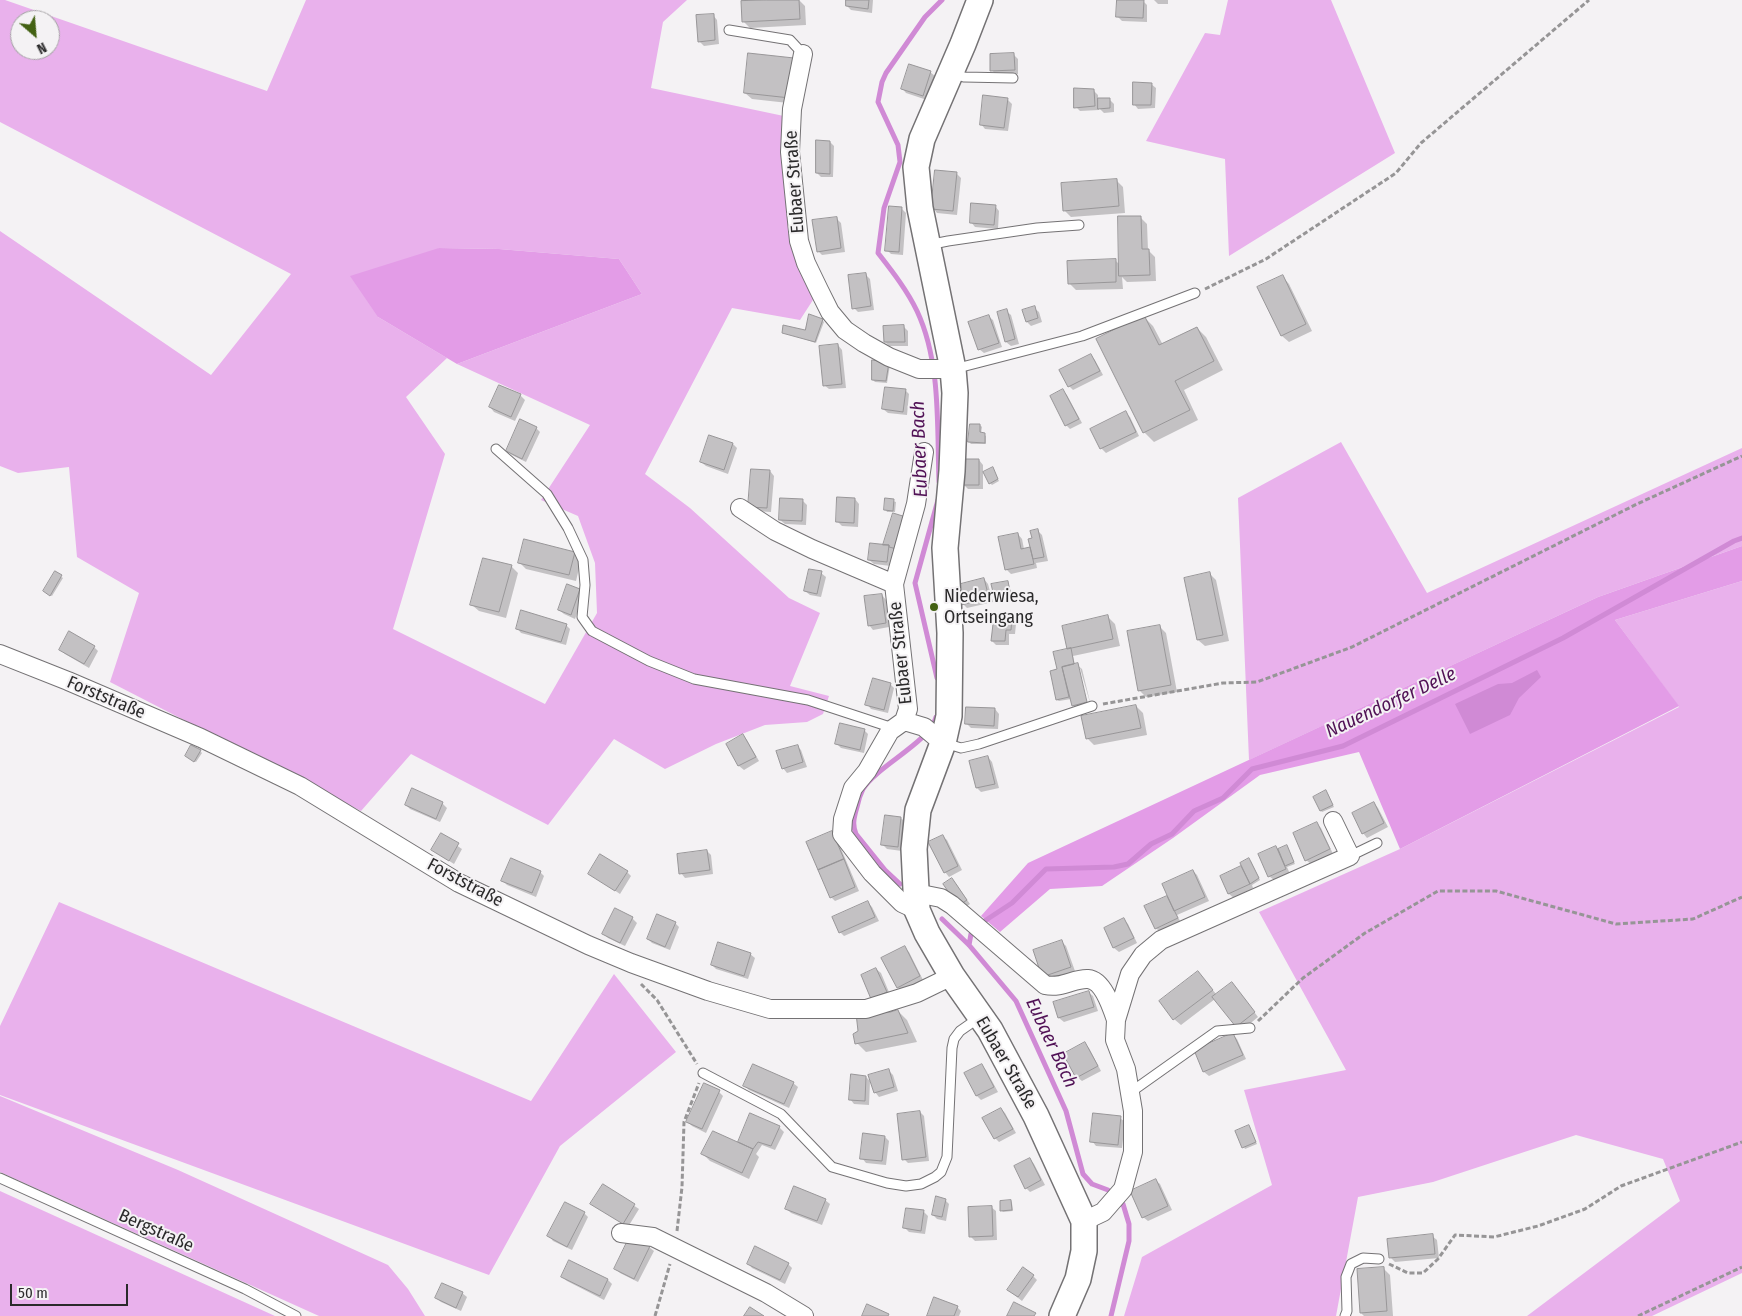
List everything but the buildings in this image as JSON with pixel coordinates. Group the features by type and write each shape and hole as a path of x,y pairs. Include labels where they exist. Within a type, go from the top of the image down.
{"street":[{"name":"Eubaer Straße","path":"980,0 922,139 916,168 920,208 928,245 940,369 955,393 952,471 945,548 950,633 949,716 933,735 918,810 914,849 917,901 927,933 952,976 990,1030 1036,1116 1084,1221 1084,1251 1078,1279 1062,1316"},
{"name":"Eubaer Straße","path":"803,54 792,109 790,152 799,241 806,263 830,312 845,330 889,357 907,365 940,369"},
{"name":"Eubaer Straße","path":"924,452 916,504 894,584 908,709 899,725 884,739 867,771 853,788 843,819 842,834 872,873 902,903 941,898 952,905 1045,985 1059,986 1088,979 1094,981 1111,1003 1116,1020"},
{"name":"Eubaer Straße","path":"740,508 775,531 894,584"},
{"name":"Forststraße","path":"0,654 201,738 300,786 459,883 588,945 708,991 770,1009 866,1009 918,993 952,976"},
{"name":"Eubaer Straße","path":"899,725 933,735"},
{"path":"1333,821 1350,856"},
{"name":"Eubaer Straße","path":"1084,1221 1103,1212 1123,1189 1133,1152 1131,1092 1126,1070 1115,1040 1116,1020 1130,974 1143,955 1162,940 1350,856"},
{"path":"621,1233 653,1237 766,1293 804,1316"}],"lane":[{"path":"729,30 790,40 803,54"},
{"path":"951,73 964,77 1013,78"},
{"path":"928,245 1037,228 1079,224"},
{"path":"940,369 1082,336 1195,293"},
{"path":"496,450 547,494 568,528 583,560 585,585 582,617 592,631 649,662 694,679 808,700 899,725"},
{"path":"933,735 961,748 979,744 1092,706"},
{"path":"1350,856 1377,843"},
{"path":"703,1073 781,1114 832,1167 896,1185 921,1184 942,1172 947,1157 950,1059 954,1039 967,1024 980,1017"},
{"path":"1131,1092 1217,1031 1250,1028"},
{"name":"Bergstraße","path":"0,1178 245,1289 296,1316"},
{"path":"1345,1316 1347,1311 1346,1278 1351,1264 1363,1258 1379,1259"}],"path":[{"path":"1195,293 1266,258 1396,173 1421,143 1589,0"},
{"path":"1092,706 1223,683 1257,682 1352,647 1637,504 1742,456"},
{"path":"1250,1028 1303,978 1365,933 1438,891 1496,891 1616,924 1693,919 1742,897"},
{"path":"631,963 642,987 658,1000 703,1073 684,1122 682,1187 675,1248 655,1316"},
{"path":"1379,1259 1408,1273 1423,1273 1438,1258 1454,1235 1494,1237 1538,1226 1585,1209 1621,1186 1742,1142"},
{"path":"1638,1316 1742,1267"}],"shaded area":[{"path":"0,0 34,10 10,10 10,60 60,60 60,19 267,91 306,0 687,0 663,22 651,88 798,119 799,160 805,227 811,258 822,286 800,320 732,308 645,474 690,508 789,598 820,613 790,686 829,696 823,714 807,722 765,725 716,744 665,769 614,739 548,825 411,754 361,811 110,682 139,593 77,557 69,467 18,473 0,466 0,231 211,375 291,274 0,122","holes":["439,248 499,249 619,259 642,294 457,364 590,425 541,500 578,516 595,563 597,613 545,704 393,629 445,454 406,397 447,358 378,317"]},
{"path":"1228,0 1331,0 1395,153 1229,256 1225,159 1146,141 1205,33 1220,35"},
{"path":"439,248 499,249 619,259 642,294 457,364 378,317 350,276"},
{"path":"1341,442 1427,593 1742,448 1742,546 1598,597 1249,760 1238,498"},
{"path":"1742,546 1742,581 1615,620 1679,706 1400,849 1359,752 1260,775 1173,838 1102,886 1050,889 1000,932 981,916 1028,863 1598,597"},
{"path":"1742,581 1742,1273 1652,1316 1527,1316 1680,1201 1663,1159 1576,1135 1433,1182 1358,1197 1336,1316 1124,1316 1142,1257 1272,1185 1244,1090 1346,1070 1259,912 1400,849 1679,707 1615,620"},
{"path":"1537,670 1541,677 1519,698 1510,715 1470,734 1455,704 1498,684 1512,683"},
{"path":"59,902 531,1101 614,974 676,1052 560,1146 489,1275 0,1095 0,1026"},
{"path":"0,1096 178,1170 388,1265 408,1289 425,1316 319,1316 0,1172"},
{"path":"0,1191 275,1316 0,1316"}],"waterway":[{"name":"Eubaer Bach","path":"939,482 934,373 925,331 913,303 878,253 884,208 900,162 898,145 878,102 886,73 925,17 942,0"},
{"name":"Eubaer Bach","path":"937,678 915,583 938,500"},
{"name":"Nauendorfer Delle","path":"983,922 1012,903 1046,869 1114,867 1128,864 1151,844 1172,834 1194,811 1223,798 1252,769 1343,746 1563,638 1742,538"},
{"name":"Eubaer Bach","path":"900,884 885,870 856,834 855,814 862,791 870,780 924,736 936,717"},
{"name":"Eubaer Bach","path":"942,919 969,945 1016,1001 1066,1111 1083,1174 1092,1184 1108,1190"},
{"path":"969,945 971,934"},
{"name":"Eubaer Bach","path":"1111,1316 1129,1241 1129,1224 1123,1204"}],"place":[{"name":"Niederwiesa, Ortseingang","path":"934,607"}]}
